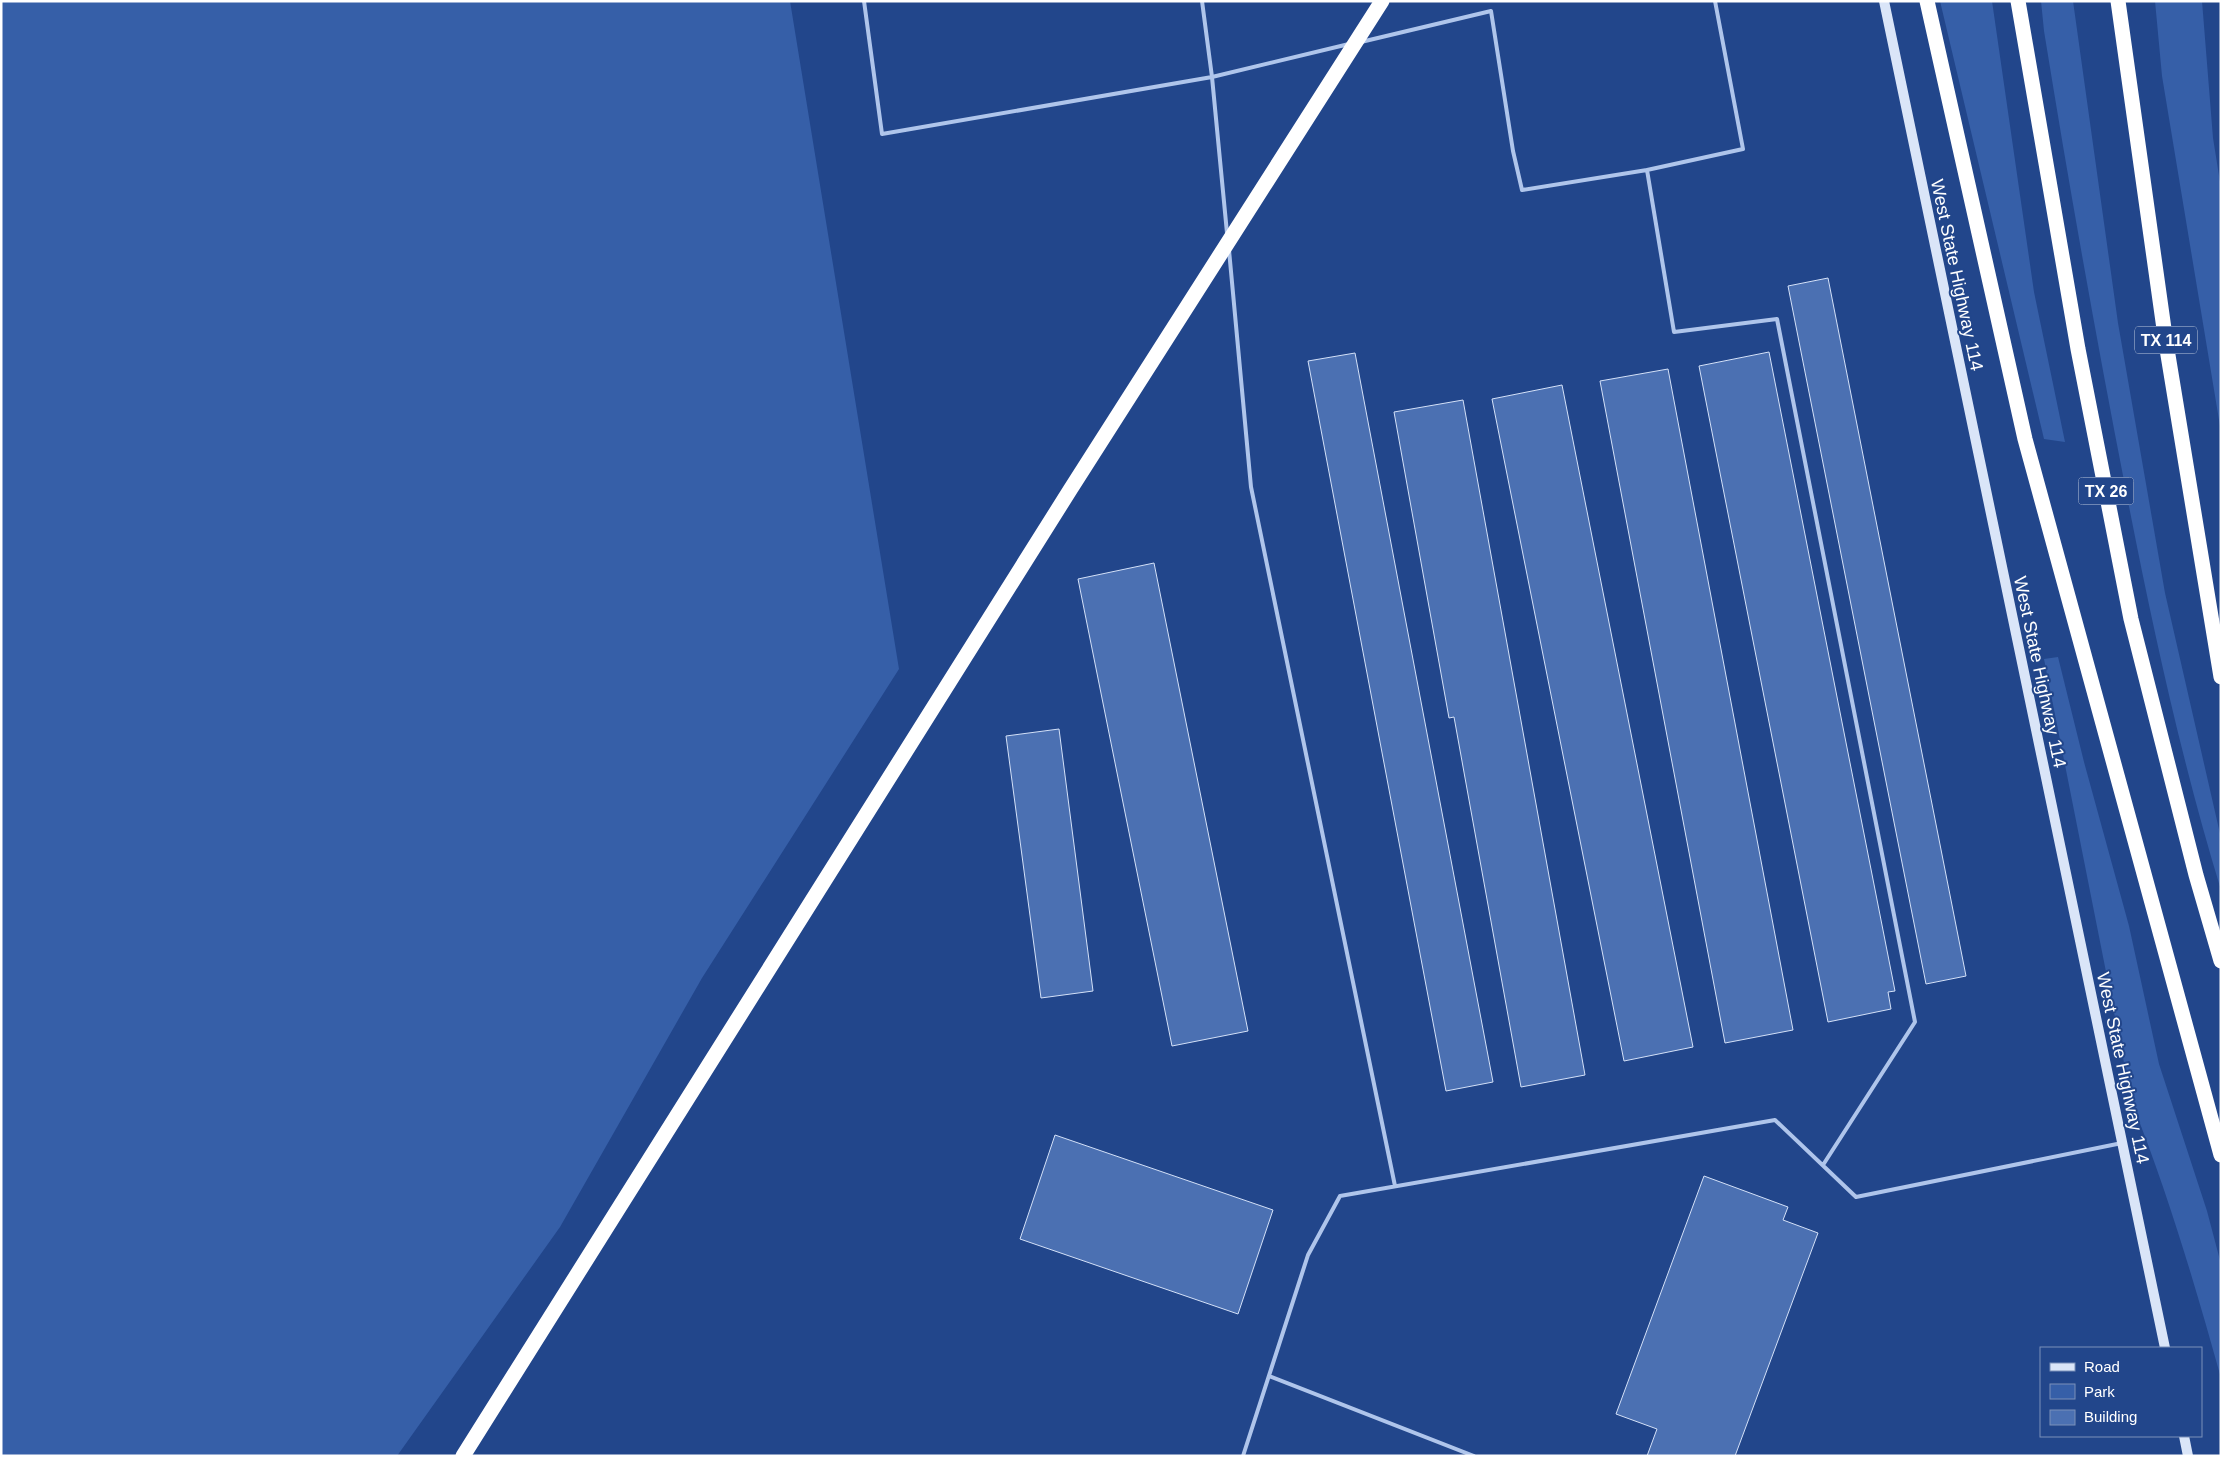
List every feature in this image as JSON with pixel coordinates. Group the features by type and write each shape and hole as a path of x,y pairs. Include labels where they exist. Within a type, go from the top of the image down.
{"highway":[{"path":"462,1456 1070,490 1382,1"},
{"path":"1927,1 2025,439 2221,1155"},
{"name":"TX 114","path":"2118,1 2166,343 2221,677"},
{"name":"TX 26","path":"2018,8 2078,349 2131,619 2196,875 2221,961"}],"main road":[{"name":"West State Highway 114","path":"1884,1 2165,1347"},
{"path":"2184,1437 2188,1456"}],"lane":[{"path":"864,1 882,134 1212,77 1491,11 1513,151 1522,190 1647,170 1743,149 1715,1"},
{"path":"1202,1 1212,77 1251,487 1395,1186"},
{"path":"1647,170 1674,332 1777,319 1915,1022 1823,1165"},
{"path":"1243,1456 1308,1255 1340,1196 1775,1120 1856,1197 2122,1143"},
{"path":"1269,1376 1474,1456"}],"green space":[{"path":"1,1 790,1 899,669 702,978 560,1227 397,1456 1,1456"},
{"path":"1940,1 1992,1 2034,292 2065,442 2044,439"},
{"path":"2041,1 2073,1 2118,323 2165,593 2221,838 2221,890 2180,742 2136,541 2073,204 2044,31"},
{"path":"2155,1 2202,1 2213,138 2221,188 2221,432 2162,76"},
{"path":"2058,657 2084,762 2129,926 2159,1064 2207,1211 2221,1264 2221,1378 2180,1239 2132,1103 2044,659"}],"building":[{"path":"1828,278 1966,976 1926,984 1788,286"},
{"path":"1769,352 1895,991 1888,992 1891,1009 1828,1022 1699,366"},
{"path":"1355,353 1493,1082 1446,1091 1308,361"},
{"path":"1668,369 1793,1030 1725,1043 1600,381"},
{"path":"1562,385 1693,1047 1624,1061 1492,399"},
{"path":"1463,400 1585,1075 1521,1087 1454,717 1449,718 1394,412"},
{"path":"1154,563 1248,1031 1172,1046 1078,579"},
{"path":"1059,729 1093,991 1041,998 1006,736"},
{"path":"1055,1135 1273,1210 1238,1314 1020,1239"},
{"path":"1704,1176 1788,1207 1783,1220 1818,1233 1735,1456 1647,1456 1657,1429 1616,1414"}]}
